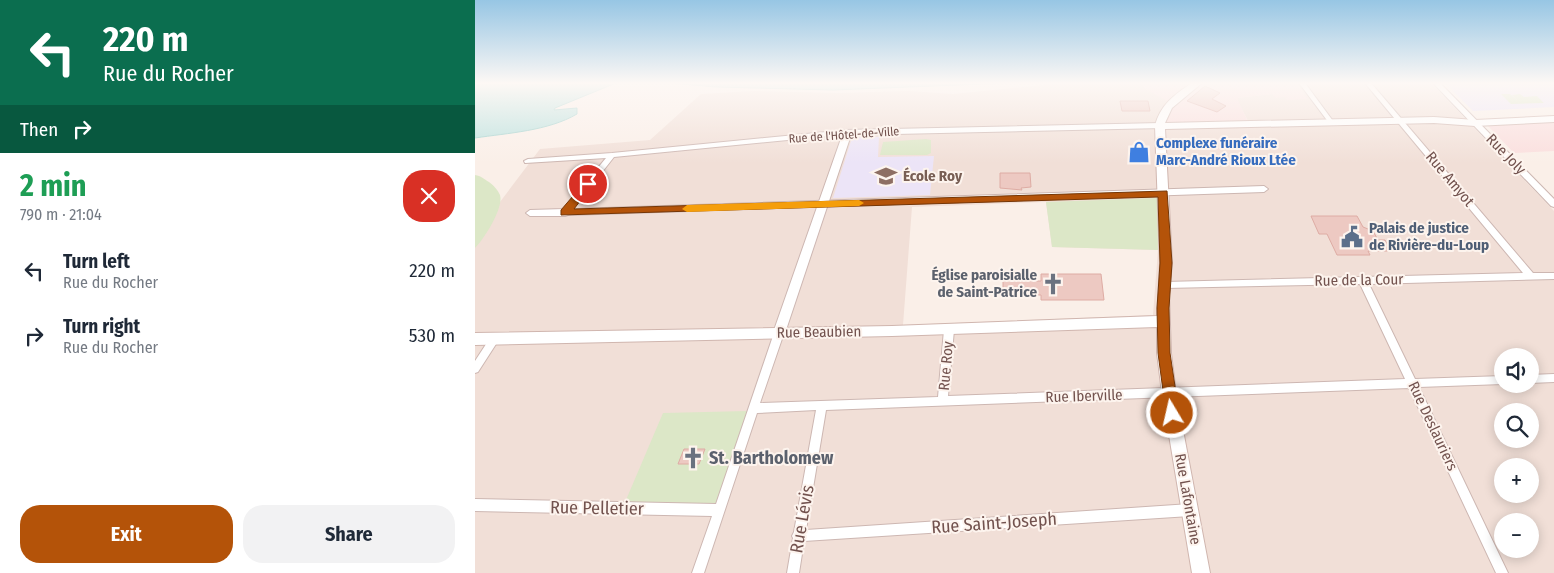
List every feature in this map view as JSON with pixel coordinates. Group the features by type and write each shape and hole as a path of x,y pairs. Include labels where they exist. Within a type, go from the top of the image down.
{"main road":[{"name":"Rue Lafontaine","path":"1165,110 1160,126 1166,263 1163,321 1169,393 1201,573"},
{"path":"1472,120 1554,112"},
{"path":"1472,120 1554,118"},
{"name":"Rue de l'Hôtel-de-Ville","path":"1160,126 1472,120"},
{"name":"Rue Beaubien","path":"475,339 949,330 1163,321"}],"street":[{"path":"1322,110 1331,122"},
{"name":"Rue Amyot","path":"1391,110 1531,276"},
{"name":"Rue Joly","path":"1462,110 1554,204"},
{"name":"Rue de l'Hôtel-de-Ville","path":"528,161 612,155 847,132 1160,126"},
{"path":"699,573 821,204 847,132"},
{"path":"565,212 612,155"},
{"path":"530,213 1264,189"},
{"name":"Rue de la Cour","path":"1165,285 1554,276"},
{"name":"Rue Deslauriers","path":"1363,280 1502,573"},
{"name":"Rue Roy","path":"943,401 949,330"},
{"path":"475,369 495,338"},
{"path":"1539,379 1554,378"},
{"name":"Rue Iberville","path":"755,408 1494,380"},
{"name":"Rue Lévis","path":"793,573 822,406"},
{"name":"Rue Pelletier","path":"475,505 720,510"},
{"name":"Rue Saint-Joseph","path":"798,536 1190,510"}],"shaded area":[{"path":"684,110 1211,110 1248,121 1242,110 1457,110 1554,211 1554,573 475,573 475,235 540,149 650,140","holes":["1046,202 1052,247 1158,250 1153,315 903,325 912,207"]},
{"path":"1170,110 1242,110 1248,122 1166,123 1167,113"},
{"path":"1472,110 1499,110 1473,111"},
{"path":"1554,122 1554,151 1514,153 1488,126"},
{"name":"École Roy","path":"861,137 879,137 878,157 934,156 930,195 833,198 851,141"}],"green space":[{"path":"931,140 931,153 927,155 880,155 883,142"},
{"path":"475,175 494,186 500,195 500,201 492,223 475,248"},
{"path":"1157,198 1158,250 1052,247 1046,202"},
{"path":"747,411 715,509 623,507 663,413"}],"water":[{"path":"475,110 577,110 577,114 566,120 541,128 475,138"}],"building":[{"path":"1122,110 1150,111 1122,111"},
{"path":"1000,173 1030,173 1031,187 1021,188 1022,190 1000,188"},
{"name":"Palais de justice de Rivière-du-Loup","path":"1311,216 1357,216 1363,227 1373,231 1378,240 1385,240 1391,251 1368,251 1370,255 1337,255 1327,234 1319,234"},
{"name":"Église paroisialle de Saint-Patrice","path":"1041,274 1101,274 1104,300 1041,300 1041,295 1003,295 1003,281 1041,281"},
{"name":"St. Bartholomew","path":"684,449 705,449 699,464 678,464"}],"slow traffic":[{"path":"687,209 859,203"}],"place":[{"name":"Complexe funéraire Marc-André Rioux Ltée","path":"1139,152"},
{"name":"École Roy","path":"886,176"},
{"name":"Palais de justice de Rivière-du-Loup","path":"1352,237"},
{"name":"Église paroisialle de Saint-Patrice","path":"1053,284"},
{"name":"St. Bartholomew","path":"693,458"}],"route":[{"path":"588,184 565,212 1163,193 1166,263 1163,295 1164,353 1172,413"}]}
